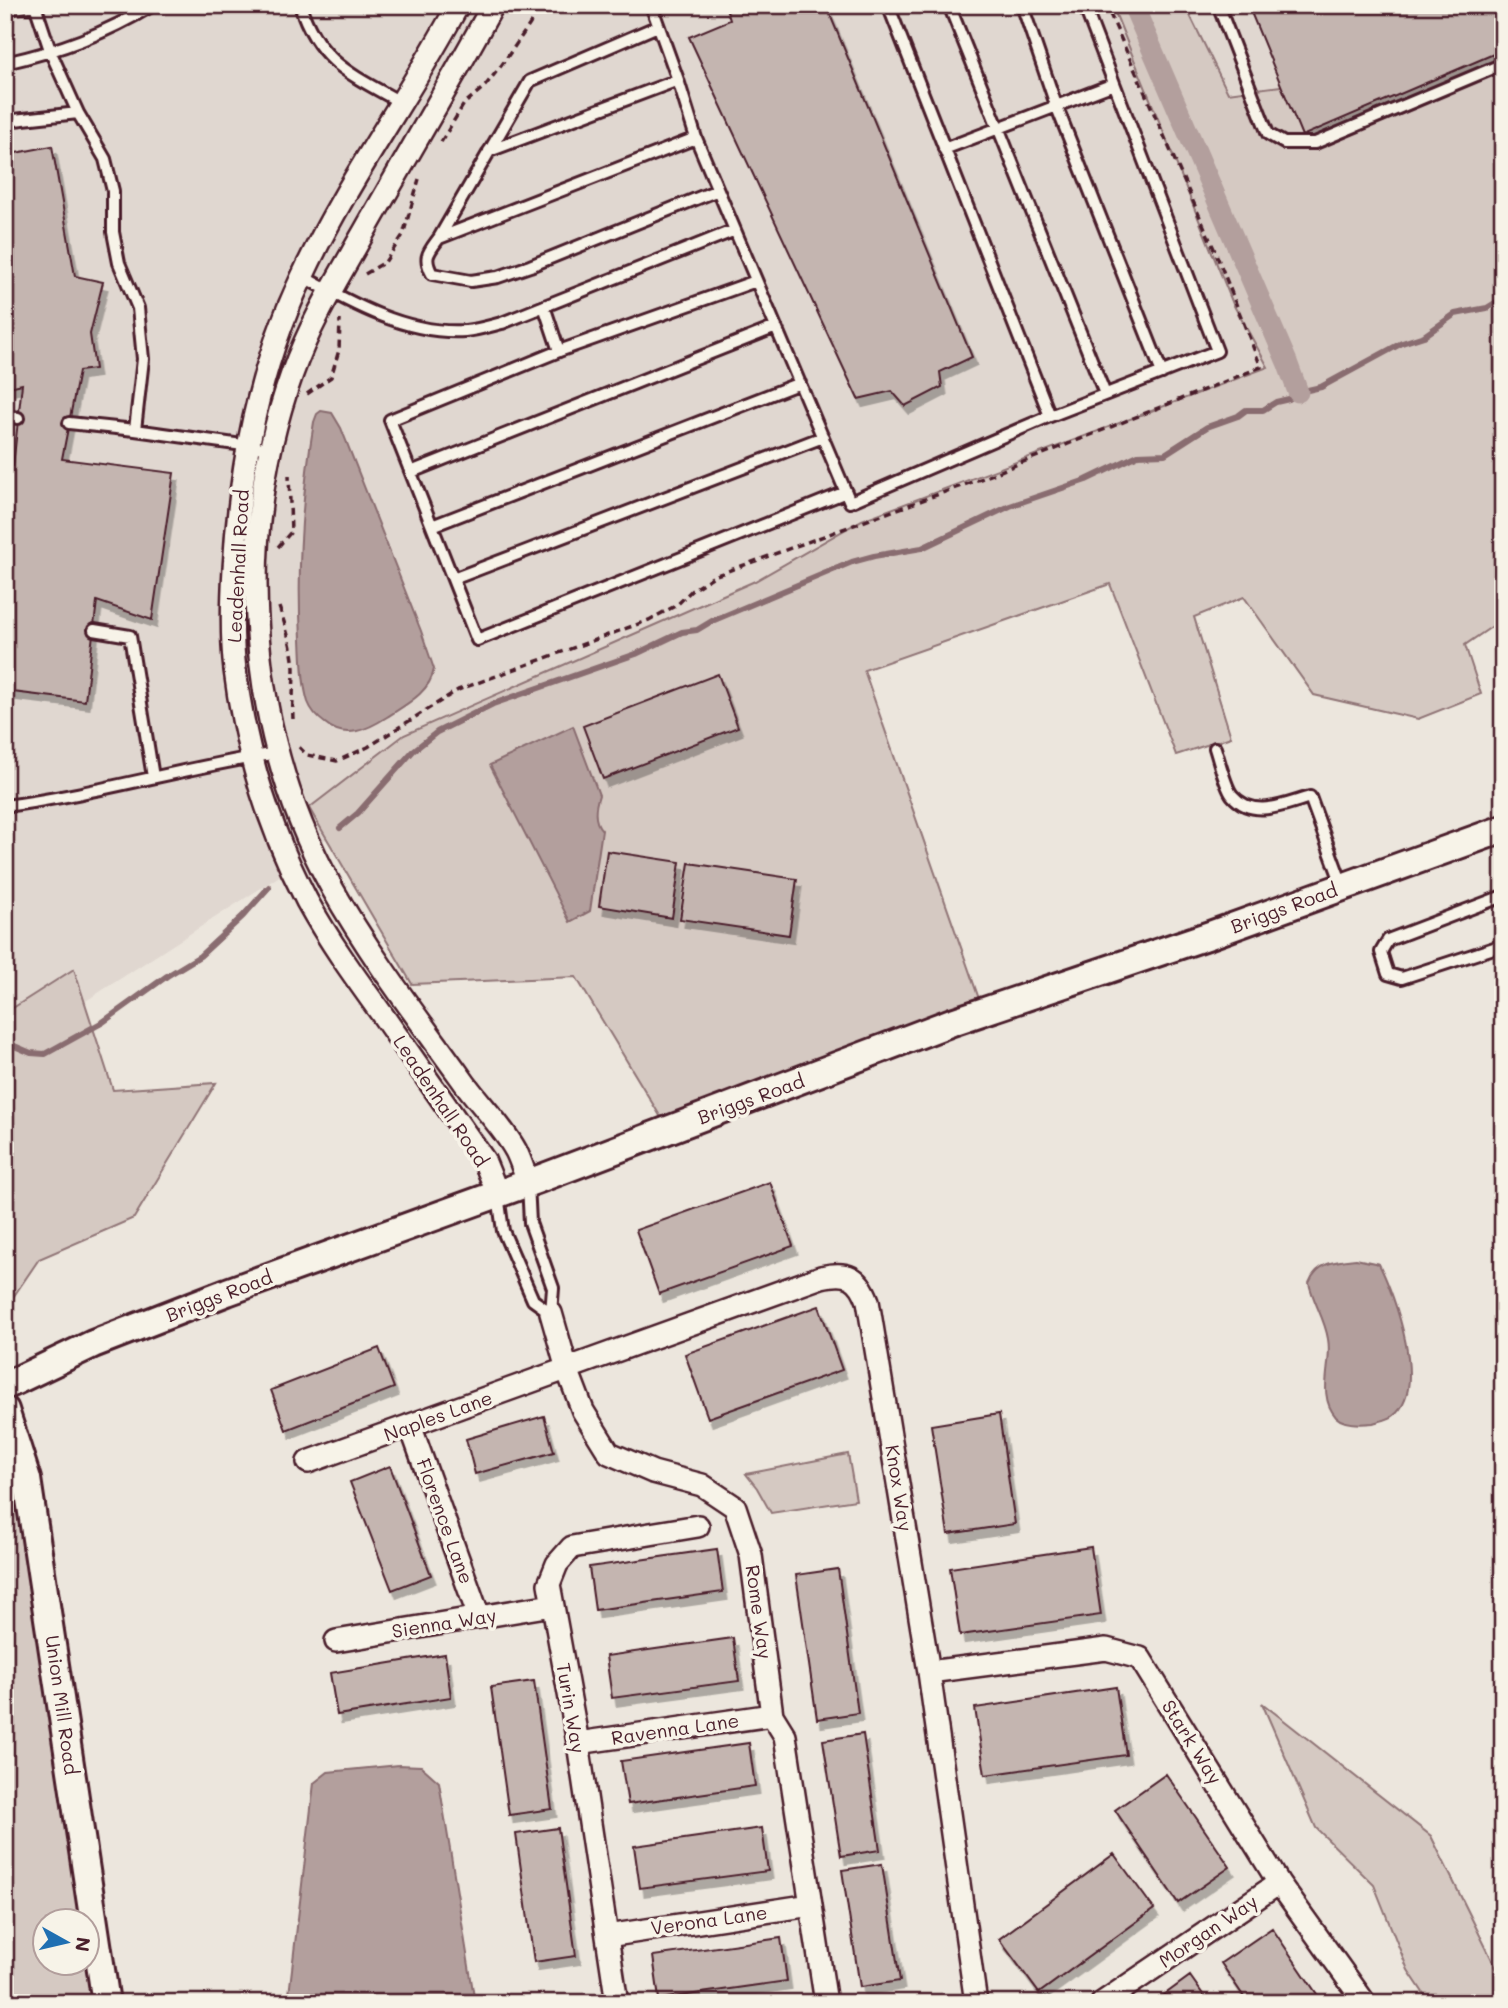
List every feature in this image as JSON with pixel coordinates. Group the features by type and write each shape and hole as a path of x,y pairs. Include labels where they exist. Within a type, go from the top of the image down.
{"street":[{"name":"Leadenhall Road","path":"458,5 302,276 268,361 240,490 233,597 234,667 252,757 274,825 297,878 323,929 484,1160 497,1192"},
{"name":"Leadenhall Road","path":"492,5 328,291 293,372 271,449 265,481 258,553 257,623 264,690 277,753 307,836 346,911 460,1077 516,1151 528,1182"},
{"name":"Briggs Road","path":"5,1386 93,1344 952,1022 1210,935 1503,829"},
{"name":"Knox Way","path":"567,1369 821,1277 837,1273 853,1277 863,1288 868,1301 929,1672 976,2003"},
{"name":"Rome Way","path":"551,1313 567,1369 583,1410 609,1453 653,1472 702,1485 735,1507 751,1555 772,1715 785,1736 826,2003"},
{"name":"Naples Lane","path":"308,1462 567,1369"},
{"name":"Union Mill Road","path":"5,1410 27,1479 106,2003"},
{"name":"Florence Lane","path":"410,1425 479,1617"},
{"name":"Turin Way","path":"617,2003 578,1743 549,1584 557,1564 572,1547 698,1526"},
{"name":"Sienna Way","path":"336,1641 552,1605"},
{"name":"Stark Way","path":"929,1672 1106,1649 1140,1658 1279,1883 1365,2003"},
{"name":"Ravenna Lane","path":"578,1743 772,1715"},
{"name":"Morgan Way","path":"1102,2003 1279,1883"},
{"name":"Verona Lane","path":"607,1936 811,1905"}],"lane":[{"path":"5,63 51,53 118,26 153,5"},
{"path":"300,5 316,44 342,69 400,102"},
{"path":"651,5 696,138 850,502 1050,416 1217,351 1084,5"},
{"path":"888,5 1050,416"},
{"path":"949,5 1105,394"},
{"path":"1022,5 1056,105 1161,373"},
{"path":"1218,5 1268,134 1284,144 1315,143 1503,64"},
{"path":"5,9 36,6 51,53 78,113 105,159 113,191 113,232 119,263 138,308 143,359 135,430"},
{"path":"658,26 530,81 439,239 427,254 427,264 432,274 471,281 498,277 718,190"},
{"path":"489,151 678,80"},
{"path":"944,149 1114,84"},
{"path":"5,121 78,113"},
{"path":"439,239 696,138"},
{"path":"302,276 362,309 442,331 467,331 502,323 735,230"},
{"path":"756,281 559,351 390,420 477,640 846,492"},
{"path":"544,306 559,351"},
{"path":"411,472 776,327"},
{"path":"432,526 800,383"},
{"path":"5,416 18,418"},
{"path":"69,423 271,449"},
{"path":"453,579 823,437"},
{"path":"94,630 130,636 153,777"},
{"path":"1215,748 1231,794 1248,806 1266,810 1310,797 1343,887"},
{"path":"5,806 52,800 277,753"},
{"path":"1503,896 1388,940 1381,952 1388,974 1402,978 1503,945"},
{"path":"528,1182 530,1223 553,1288 551,1313"},
{"path":"497,1192 503,1231 533,1300 551,1313"}],"shaded area":[{"path":"5,5 1503,5 1503,313 449,734 292,868 64,1015 5,1030"},
{"path":"1112,5 1185,5 1228,93 1423,67 1503,26 1503,619 1465,645 1481,694 1418,719 1314,695 1244,597 1194,617 1231,737 1176,755 1110,584 864,670 986,1019 668,1129 576,977 412,984 309,808 404,735 755,581 862,520 1268,367 1233,304"},
{"path":"321,411 332,413 341,428 434,669 428,685 416,698 379,722 348,732 333,728 313,711 303,679 300,612 302,530 314,422"},
{"path":"573,726 599,795 596,814 602,830 590,911 570,922 490,765"},
{"path":"74,969 113,1090 216,1083 134,1218 39,1259 5,1309 5,1013"},
{"path":"1356,1259 1379,1264 1400,1319 1409,1365 1408,1386 1403,1403 1393,1416 1373,1423 1344,1421 1336,1417 1330,1408 1326,1389 1328,1339 1309,1283 1322,1267 1334,1262"},
{"path":"5,1410 86,1906 32,1906 32,1976 98,1976 102,2003 5,2003"},
{"path":"848,1454 856,1500 771,1513 746,1474"},
{"path":"1262,1703 1431,1836 1503,1982 1503,2003 1430,2003 1408,1970 1374,1885 1316,1828"},
{"path":"399,1765 421,1766 439,1782 475,2003 288,2003 314,1783 328,1772"}],"building":[{"path":"725,5 826,5 972,357 940,372 942,387 905,406 892,391 858,399 689,37 730,20"},
{"path":"1248,5 1503,5 1503,50 1302,136"},
{"path":"52,146 75,276 103,282 90,334 95,369 79,371 62,459 174,473 152,620 97,601 85,701 5,691 5,465 13,466 22,384 5,388 5,155"},
{"path":"718,674 738,727 603,779 583,726"},
{"path":"607,851 680,862 672,918 599,906"},
{"path":"689,863 797,879 789,935 680,919"},
{"path":"770,1182 793,1246 659,1294 636,1230"},
{"path":"819,1306 842,1370 708,1418 685,1354"},
{"path":"379,1348 394,1388 286,1430 271,1390"},
{"path":"999,1414 1015,1524 948,1534 931,1425"},
{"path":"544,1416 554,1452 475,1474 466,1439"},
{"path":"390,1466 431,1575 392,1590 350,1482"},
{"path":"1091,1547 1101,1615 960,1635 950,1568"},
{"path":"717,1549 723,1592 595,1610 589,1567"},
{"path":"838,1569 858,1713 817,1719 796,1575"},
{"path":"733,1638 739,1681 612,1698 606,1656"},
{"path":"445,1654 451,1697 337,1715 330,1673"},
{"path":"534,1681 552,1809 509,1815 491,1687"},
{"path":"1116,1687 1126,1755 985,1775 975,1708"},
{"path":"863,1734 880,1850 841,1856 823,1740"},
{"path":"749,1743 755,1786 628,1804 621,1761"},
{"path":"1166,1774 1230,1867 1178,1903 1115,1810"},
{"path":"558,1828 576,1956 534,1962 516,1834"},
{"path":"762,1828 768,1871 640,1888 634,1846"},
{"path":"1114,1854 1154,1909 1039,1993 999,1939"},
{"path":"882,1864 900,1981 860,1987 842,1870"},
{"path":"1272,1928 1323,2003 1248,2003 1221,1963"},
{"path":"781,1938 787,1981 659,1999 653,1956"},
{"path":"1190,1976 1209,2003 1153,2003"}],"waterway":[{"path":"1133,5 1298,392"},
{"path":"340,828 358,813 413,751 437,732 493,704 636,654 682,632 697,630 712,621 852,562 922,548 1010,506 1086,480 1138,455 1165,454 1207,427 1238,416 1246,410 1263,410 1299,392 1321,387 1402,343 1424,336 1455,314 1487,308 1503,298"},
{"path":"5,1042 31,1053 45,1054 103,1022 200,956 243,916 269,887"}]}
